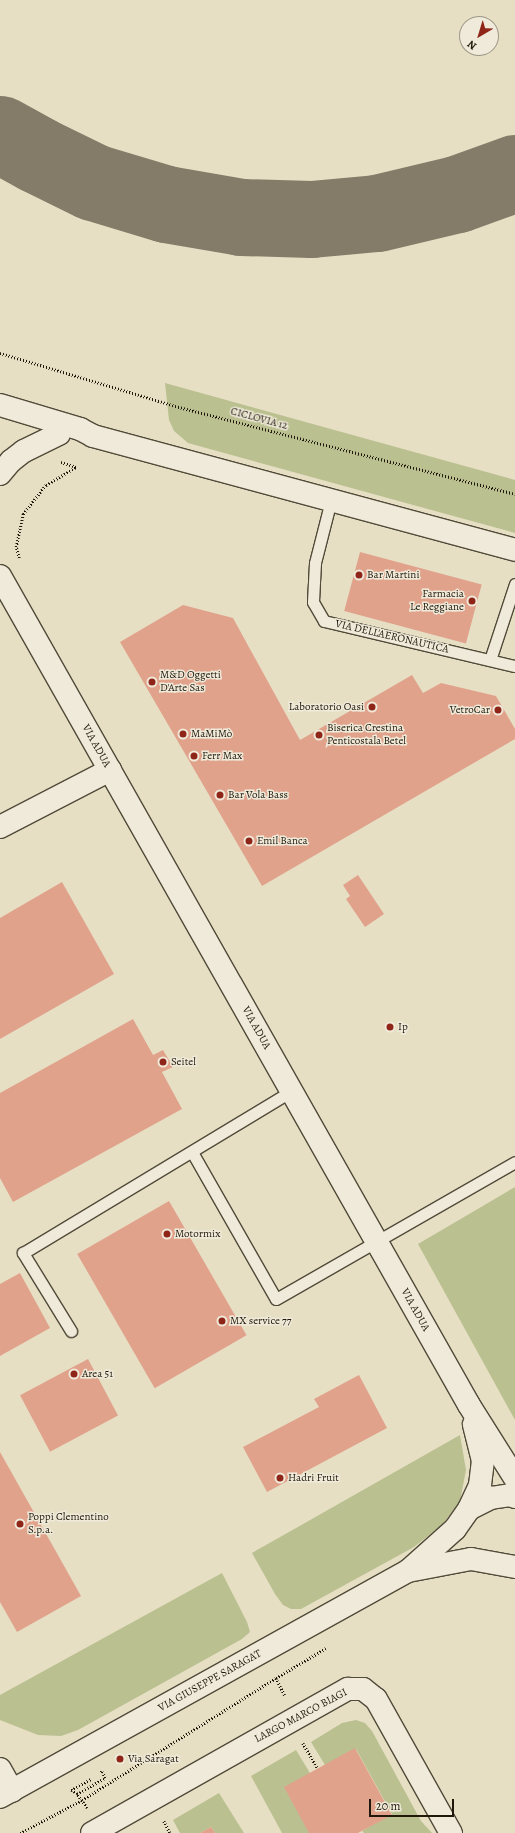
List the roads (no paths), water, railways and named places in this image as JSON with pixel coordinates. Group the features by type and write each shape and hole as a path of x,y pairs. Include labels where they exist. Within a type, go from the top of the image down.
{"street":[{"path":"0,405 80,429 93,436 515,550"},
{"path":"0,417 77,438 93,436"},
{"path":"0,474 11,461 24,452 59,434"},
{"name":"VIA ADUA","path":"0,576 469,1405 515,1478"},
{"path":"0,827 110,770"},
{"name":"VIA GIUSEPPE SARAGAT","path":"0,1769 6,1794 408,1571 455,1529 470,1509 480,1485 483,1461 469,1405"},
{"name":"VIA GIUSEPPE SARAGAT","path":"470,1509 491,1498 510,1495 515,1496"},
{"name":"VIA GIUSEPPE SARAGAT","path":"408,1571 471,1559 515,1567"},
{"name":"LARGO MARCO BIAGI","path":"96,1831 348,1689 363,1689 376,1699 451,1833"}],"lane":[{"name":"VIA DELL'AERONAUTICA","path":"331,500 315,563 313,602 324,621 515,666"},
{"path":"490,660 515,584"},
{"path":"71,1331 24,1253 292,1092"},
{"path":"192,1152 276,1299 515,1162"}],"place":[{"name":"Bar Martini","path":"359,575"},
{"name":"Farmacia Le Reggiane","path":"472,601"},
{"name":"M&D Oggetti D'Arte Sas","path":"152,682"},
{"name":"Laboratorio Oasi","path":"372,707"},
{"name":"VetroCar","path":"498,710"},
{"name":"MaMiMò","path":"183,734"},
{"name":"Biserica Crestina Penticostala Betel","path":"319,735"},
{"name":"Ferr Max","path":"194,756"},
{"name":"Bar Vola Bass","path":"220,795"},
{"name":"Emil Banca","path":"249,841"},
{"name":"Ip","path":"390,1027"},
{"name":"Seitel","path":"163,1062"},
{"name":"Motormix","path":"167,1234"},
{"name":"MX service 77","path":"222,1321"},
{"name":"Area 51","path":"74,1374"},
{"name":"Hadri Fruit","path":"280,1478"},
{"name":"Poppi Clementino S.p.a.","path":"20,1524"},
{"name":"Via Saragat","path":"120,1759"}]}
